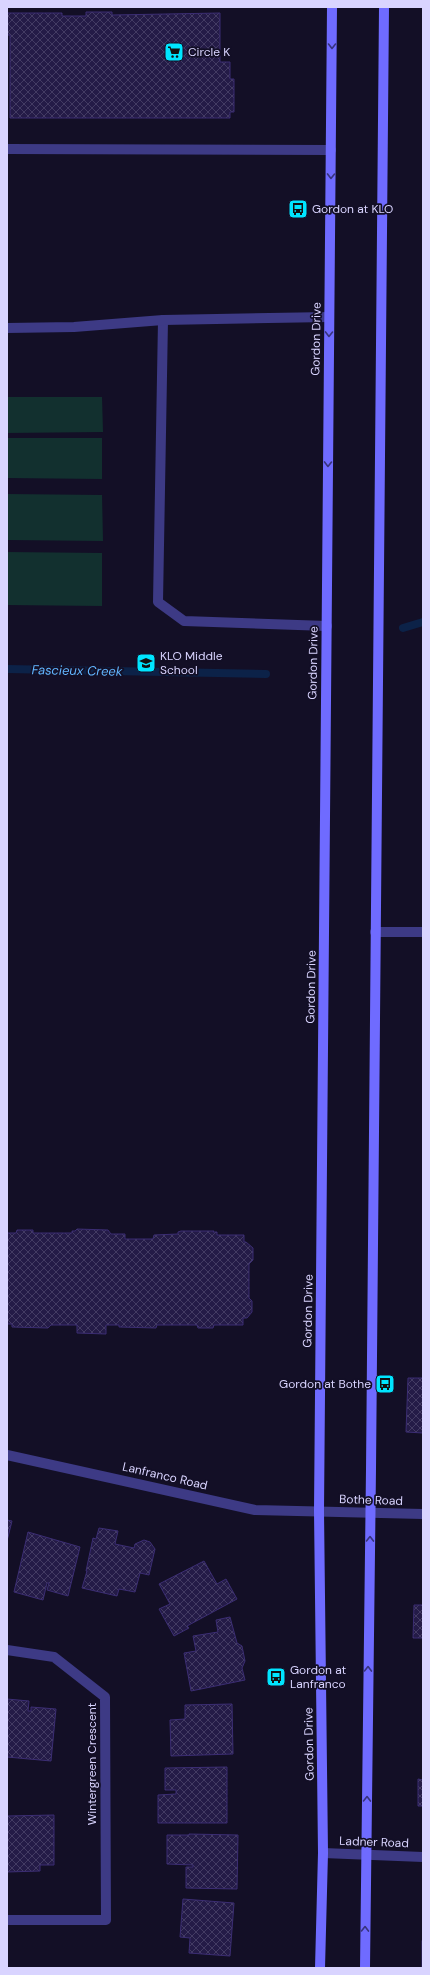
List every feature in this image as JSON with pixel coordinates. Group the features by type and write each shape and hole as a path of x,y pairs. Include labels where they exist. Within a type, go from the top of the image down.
{"main road":[{"name":"Gordon Drive","path":"320,1968 323,1854 319,1511 332,7"},
{"path":"364,1968 371,1513 384,7"}],"street":[{"path":"7,149 331,150"},
{"path":"7,328 74,327 163,320 329,317"},
{"path":"163,320 158,602 184,622 327,626"},
{"path":"376,932 423,932"},
{"name":"Lanfranco Road","path":"7,1455 255,1510 319,1511"},
{"name":"Bothe Road","path":"319,1511 423,1514"},
{"name":"Wintergreen Crescent","path":"7,1650 54,1656 106,1697 106,1920 7,1920"},
{"name":"Ladner Road","path":"323,1854 366,1854 423,1857"}],"green space":[{"path":"7,397 102,397 103,432 7,433"},
{"path":"7,438 102,438 102,479 7,478"},
{"path":"7,494 102,495 103,541 7,540"},
{"path":"7,552 102,553 102,606 7,605"}],"building":[{"path":"86,12 112,12 112,15 220,13 220,62 230,62 230,79 234,79 234,112 230,112 230,118 10,118 10,35 7,35 7,13 62,13 62,16 86,16"},
{"path":"77,1229 108,1230 111,1234 125,1234 125,1239 153,1239 154,1235 178,1234 178,1232 181,1231 214,1231 213,1232 217,1232 217,1235 244,1235 244,1242 253,1248 253,1260 249,1264 249,1298 252,1301 252,1312 247,1318 243,1318 243,1325 214,1325 213,1328 198,1328 197,1325 157,1325 156,1328 119,1327 119,1325 106,1325 106,1334 77,1333 77,1325 51,1325 48,1328 12,1327 12,1324 7,1324 7,1233 16,1233 17,1230 33,1230 33,1233 72,1233 72,1231"},
{"path":"408,1378 423,1378 423,1433 406,1432"},
{"path":"7,1520 12,1521 7,1541"},
{"path":"99,1528 118,1531 115,1544 134,1548 135,1544 144,1540 150,1542 155,1549 149,1575 140,1573 135,1592 119,1589 117,1596 82,1588 87,1571 93,1538 96,1539"},
{"path":"28,1532 80,1547 68,1596 47,1590 49,1583 47,1583 43,1600 14,1592"},
{"path":"204,1561 217,1584 226,1579 237,1599 187,1626 189,1628 174,1636 159,1609 170,1604 159,1584"},
{"path":"414,1605 423,1605 423,1638 413,1638"},
{"path":"230,1617 237,1643 242,1646 245,1661 242,1668 245,1680 191,1691 184,1653 196,1651 193,1636 218,1632 216,1620"},
{"path":"7,1699 29,1701 28,1711 31,1711 31,1707 56,1709 51,1761 7,1757"},
{"path":"232,1704 233,1754 171,1756 170,1720 185,1719 185,1705"},
{"path":"227,1767 227,1823 158,1823 158,1795 176,1794 176,1790 165,1790 165,1768"},
{"path":"418,1779 423,1780 423,1806 418,1806"},
{"path":"54,1815 54,1865 40,1865 40,1871 7,1872 7,1816"},
{"path":"167,1835 238,1835 237,1889 186,1888 186,1867 193,1867 193,1865 167,1864"},
{"path":"183,1899 234,1903 230,1956 189,1953 190,1938 180,1937"},
{"path":"423,1941 423,1968 422,1968"}],"waterway":[{"name":"Fascieux Creek","path":"403,628 423,622"},
{"name":"Fascieux Creek","path":"7,669 266,674"}],"place":[{"name":"Circle K","path":"174,52"},
{"name":"Gordon at KLO","path":"298,209"},
{"name":"KLO Middle School","path":"146,663"},
{"name":"Gordon at Bothe","path":"385,1384"},
{"name":"Gordon at Lanfranco","path":"276,1677"}]}
